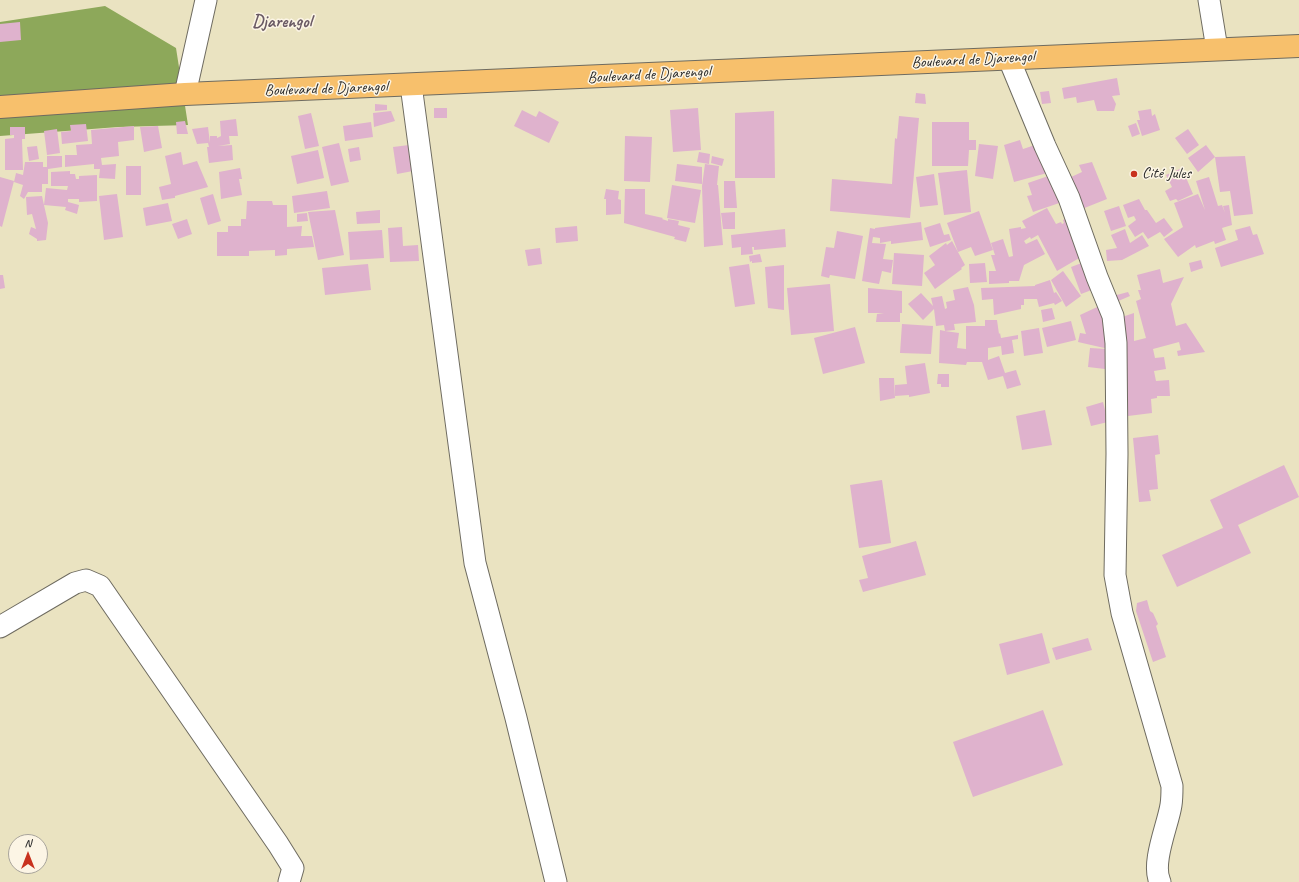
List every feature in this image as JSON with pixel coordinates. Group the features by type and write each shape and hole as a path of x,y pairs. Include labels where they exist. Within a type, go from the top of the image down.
{"main road":[{"name":"Boulevard de Djarengol","path":"0,107 185,94 1299,46"}],"street":[{"path":"185,94 206,0"},
{"path":"1209,0 1217,49"},
{"path":"1010,59 1045,146 1068,198 1113,316 1116,337 1115,575 1122,613 1172,786 1171,805 1158,856 1158,878 1160,882"},
{"path":"412,85 475,564 516,718 556,882"},
{"path":"0,627 75,583 86,580 100,586 278,844 293,868 289,882"}],"green space":[{"path":"105,6 176,48 188,125 118,127 0,136 0,22"}],"building":[{"path":"20,22 21,40 0,42 0,24"},
{"path":"1117,78 1120,95 1112,96 1116,104 1114,111 1097,111 1094,100 1077,103 1076,97 1064,99 1062,88"},
{"path":"1049,91 1051,103 1042,104 1040,92"},
{"path":"916,93 925,94 926,104 915,103"},
{"path":"375,104 387,105 387,110 375,111"},
{"path":"434,108 447,108 447,118 434,118"},
{"path":"698,108 701,150 673,152 670,110"},
{"path":"1151,109 1152,116 1155,114 1160,130 1142,136 1137,120 1140,120 1138,111"},
{"path":"522,110 536,117 539,111 559,122 549,143 514,126"},
{"path":"391,111 395,121 374,127 373,113"},
{"path":"774,111 775,178 735,178 735,113"},
{"path":"311,113 319,146 305,149 298,116"},
{"path":"899,116 919,118 910,218 830,211 832,179 892,184 895,138 897,139"},
{"path":"236,119 238,136 229,136 230,144 218,146 232,145 233,160 209,163 208,143 197,144 192,129 208,127 210,143 210,136 217,136 217,138 221,136 220,121"},
{"path":"185,121 188,134 177,134 176,122"},
{"path":"371,122 373,137 345,141 343,126"},
{"path":"932,122 969,122 969,140 976,140 976,150 969,150 968,166 932,166"},
{"path":"1136,123 1140,134 1132,137 1128,126"},
{"path":"86,124 88,141 62,144 61,132 71,131 70,125"},
{"path":"134,126 134,140 118,142 119,156 101,158 102,165 116,164 115,179 99,178 100,169 94,169 94,164 65,167 65,155 77,155 76,145 92,144 91,130"},
{"path":"158,126 162,148 144,152 140,127"},
{"path":"10,127 25,127 25,139 22,139 23,170 5,170 5,139 14,138 14,135 10,135"},
{"path":"57,129 60,153 47,155 44,131"},
{"path":"1188,129 1199,145 1187,154 1175,138"},
{"path":"625,136 652,137 650,182 624,181"},
{"path":"1020,140 1023,149 1038,144 1051,172 1014,182 1004,145"},
{"path":"339,143 349,182 331,186 322,147"},
{"path":"979,144 998,146 993,179 975,176"},
{"path":"409,145 413,171 397,174 393,147"},
{"path":"1206,145 1215,157 1198,172 1188,158"},
{"path":"37,146 39,159 29,161 27,147"},
{"path":"359,147 361,160 350,162 348,149"},
{"path":"318,150 324,178 297,184 291,156"},
{"path":"181,152 183,165 197,161 208,187 175,196 175,198 162,200 159,187 171,184 165,156"},
{"path":"699,152 710,154 709,164 697,162"},
{"path":"47,156 62,156 62,167 48,169 48,184 42,184 42,192 28,192 24,199 20,196 23,185 14,182 16,173 23,175 25,162 43,162 43,167 47,167"},
{"path":"712,156 724,159 722,166 711,163"},
{"path":"1245,156 1253,214 1234,216 1230,191 1220,192 1215,157"},
{"path":"1092,162 1107,199 1082,209 1069,178 1082,172 1079,165"},
{"path":"677,164 702,167 702,184 675,181"},
{"path":"705,164 719,166 717,185 723,245 704,247 702,186"},
{"path":"126,166 141,166 141,195 126,195"},
{"path":"240,168 242,179 239,179 242,195 221,199 219,172"},
{"path":"1182,168 1193,194 1178,201 1176,199 1170,201 1165,191 1172,187 1166,175"},
{"path":"967,170 971,212 944,215 938,173"},
{"path":"70,171 70,174 75,174 76,179 79,179 79,176 97,175 97,201 79,202 79,199 68,199 68,202 79,205 77,214 65,210 66,207 44,205 46,188 67,190 68,186 51,186 51,172"},
{"path":"1057,173 1068,200 1033,212 1027,196 1032,195 1028,183"},
{"path":"934,174 938,205 920,207 916,177"},
{"path":"0,177 14,181 2,227 0,226"},
{"path":"1209,177 1218,206 1222,205 1225,213 1223,206 1229,205 1232,225 1222,228 1226,240 1215,244 1214,241 1196,248 1195,245 1178,257 1164,239 1183,227 1174,203 1198,194 1205,210 1196,181"},
{"path":"724,181 735,181 737,208 724,208"},
{"path":"672,185 701,190 695,223 667,218"},
{"path":"606,189 619,191 618,199 621,200 621,214 606,215 606,199 604,199"},
{"path":"625,189 645,189 645,214 663,218 662,219 668,221 668,219 679,221 678,225 690,228 686,242 674,239 675,237 624,223"},
{"path":"327,191 330,208 294,213 292,196"},
{"path":"117,194 123,237 104,240 99,196"},
{"path":"213,194 221,221 208,225 200,198"},
{"path":"42,196 48,223 46,240 37,241 37,239 29,234 31,227 36,229 32,214 27,215 26,197"},
{"path":"1139,199 1145,210 1147,210 1156,223 1164,218 1173,230 1164,237 1160,232 1148,239 1143,232 1135,237 1128,226 1136,220 1134,216 1128,218 1123,205"},
{"path":"247,201 272,201 273,205 287,205 287,227 302,226 301,236 312,236 314,247 287,249 287,255 275,256 275,250 249,251 249,256 217,256 217,232 228,232 228,226 241,226 241,219 246,219"},
{"path":"168,203 172,221 146,226 143,208"},
{"path":"1119,206 1126,226 1111,231 1104,211"},
{"path":"1047,208 1056,224 1061,222 1062,224 1064,223 1063,220 1073,215 1081,257 1057,271 1038,235 1031,239 1030,237 1024,241 1026,244 1037,239 1045,254 1024,265 1019,281 989,284 989,271 996,271 991,255 995,255 991,243 1003,239 1009,257 1013,256 1009,229 1021,227 1021,229 1026,228 1022,221"},
{"path":"335,210 344,255 318,260 308,212"},
{"path":"380,210 380,223 357,224 356,212"},
{"path":"979,211 993,250 975,256 971,247 958,252 947,223"},
{"path":"735,212 735,229 723,229 721,213"},
{"path":"307,213 308,221 297,222 297,214"},
{"path":"187,219 192,234 178,239 172,224"},
{"path":"921,222 923,240 891,244 891,241 880,243 880,238 873,237 872,243 886,244 883,259 893,260 891,273 882,271 879,284 862,281 870,228 875,229"},
{"path":"940,223 944,235 949,234 951,240 930,247 924,228"},
{"path":"577,226 578,241 556,243 555,228"},
{"path":"1250,226 1253,235 1257,234 1264,254 1221,267 1215,248 1238,240 1235,230"},
{"path":"402,227 403,246 418,245 419,261 390,262 388,228"},
{"path":"785,229 786,247 754,250 754,247 752,247 753,254 741,255 741,247 732,248 731,235"},
{"path":"1125,229 1130,243 1142,235 1149,246 1122,260 1107,261 1106,250 1117,248 1111,235"},
{"path":"382,230 384,258 350,260 348,232"},
{"path":"837,231 863,236 855,279 830,275 829,278 821,276 826,247 834,248"},
{"path":"952,241 965,265 961,268 962,269 935,289 924,273 935,265 929,256 946,243 947,245"},
{"path":"540,248 542,264 528,266 525,250"},
{"path":"894,253 924,255 922,286 892,284"},
{"path":"760,254 762,262 750,262 749,256"},
{"path":"1201,260 1203,268 1191,272 1189,263"},
{"path":"1087,261 1097,288 1081,294 1071,267"},
{"path":"985,263 987,282 970,283 969,264"},
{"path":"368,264 371,290 325,295 322,268"},
{"path":"749,264 755,304 735,307 729,267"},
{"path":"784,265 784,310 768,308 765,267"},
{"path":"1160,269 1163,283 1184,277 1171,304 1176,326 1186,323 1205,352 1178,356 1177,351 1181,350 1179,342 1153,349 1155,358 1164,357 1166,369 1154,371 1156,381 1169,380 1170,396 1157,396 1157,398 1151,399 1152,413 1128,416 1122,317 1134,313 1134,341 1146,338 1136,301 1141,299 1138,290 1141,290 1137,275"},
{"path":"1063,271 1081,296 1066,307 1051,280"},
{"path":"0,275 3,275 5,288 0,289"},
{"path":"1050,280 1054,293 1056,292 1062,301 1055,305 1054,303 1039,307 1037,299 1024,299 1024,305 1021,305 1021,309 994,315 993,299 982,300 981,288 1035,286"},
{"path":"830,284 834,331 791,335 787,288"},
{"path":"968,287 974,305 976,322 954,324 955,330 945,331 944,325 936,326 934,309 923,320 908,304 921,293 933,306 931,298 942,296 945,309 947,308 946,302 955,300 953,290"},
{"path":"868,288 902,291 902,313 900,313 900,322 876,322 877,314 884,313 868,313"},
{"path":"1128,292 1130,296 1116,302 1113,296"},
{"path":"1108,302 1110,337 1105,339 1113,350 1078,342 1080,333 1086,334 1080,315"},
{"path":"1052,308 1055,319 1043,322 1041,310"},
{"path":"985,320 997,320 1001,338 1018,335 1018,339 1012,340 1014,353 1002,355 1001,346 988,348 988,360 999,356 1005,373 1016,370 1021,385 1007,389 1003,376 988,380 982,362 967,362 966,365 939,363 940,330 959,333 957,348 966,349 966,326 985,326"},
{"path":"1071,321 1076,340 1047,347 1042,328"},
{"path":"902,324 933,326 931,354 900,353"},
{"path":"855,327 865,363 823,374 814,338"},
{"path":"1039,328 1043,353 1024,356 1021,331"},
{"path":"1090,348 1107,349 1105,369 1088,367"},
{"path":"925,363 930,393 909,397 909,395 895,396 895,385 907,384 905,366"},
{"path":"938,374 949,374 949,387 941,387 941,384 937,384"},
{"path":"879,378 894,378 895,398 880,401"},
{"path":"1103,402 1108,422 1091,426 1086,407"},
{"path":"1045,410 1052,445 1022,450 1016,416"},
{"path":"1158,435 1160,454 1155,455 1158,489 1149,490 1151,501 1139,502 1133,438"},
{"path":"1284,465 1299,497 1238,525 1251,553 1177,587 1162,555 1223,528 1210,500"},
{"path":"882,480 891,543 859,548 850,485"},
{"path":"916,541 926,575 863,592 859,580 868,578 862,556"},
{"path":"1147,600 1150,611 1153,613 1158,624 1156,626 1166,657 1153,662 1136,611 1137,603"},
{"path":"1042,633 1050,663 1007,675 999,644"},
{"path":"1088,638 1092,650 1056,660 1052,648"},
{"path":"1043,710 1063,765 973,797 953,742"}],"place":[{"name":"Cité Jules","path":"1134,174"}],"district":[{"name":"Djarengol","path":"282,22"}]}
